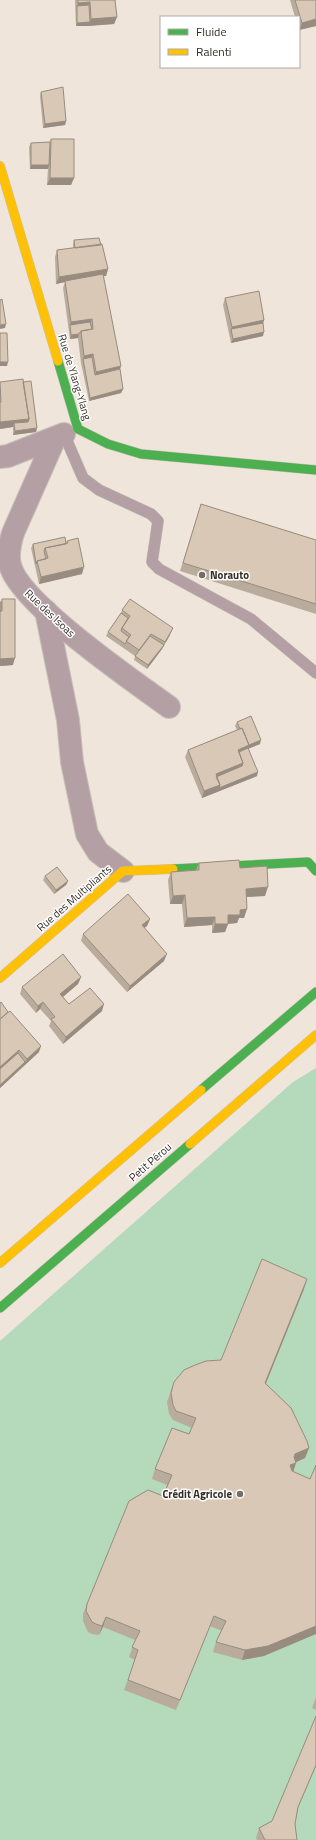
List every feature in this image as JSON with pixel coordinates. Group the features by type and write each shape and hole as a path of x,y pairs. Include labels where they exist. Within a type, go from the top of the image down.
{"main road":[{"name":"Rue de Ylang-Ylang","path":"0,166 66,434 141,454 245,462 316,470"},
{"name":"Rue des Multipliants","path":"0,978 123,871 308,862 316,871"},
{"name":"Petit Pérou","path":"0,1263 316,992"},
{"name":"Petit Pérou","path":"0,1308 316,1035"}],"street":[{"path":"0,457 8,456 66,434"},
{"name":"Rue des Isoas","path":"66,434 8,547 10,566 19,584 46,612 81,641 170,707"},
{"path":"46,612 68,720 72,762 87,834 98,852 123,871"}],"lane":[{"path":"66,434 83,478 106,493 151,514 158,520 152,562 159,569 251,619 316,673"}],"green space":[{"path":"316,1068 316,1840 0,1840 0,1341 293,1082"}],"building":[{"path":"78,0 115,0 117,17 91,19 90,2 78,3"},
{"path":"295,0 316,0 316,19 302,23"},
{"path":"89,5 90,22 77,23 77,6"},
{"path":"63,87 66,121 45,124 41,92"},
{"path":"51,139 74,139 74,178 50,178"},
{"path":"50,142 49,165 31,165 31,143"},
{"path":"99,238 101,245 75,248 74,240"},
{"path":"102,244 108,269 59,277 57,250"},
{"path":"103,274 121,366 96,372 93,354 84,356 81,331 93,329 92,319 71,322 65,281"},
{"path":"259,291 264,320 232,327 225,298"},
{"path":"2,299 6,324 0,325 0,300"},
{"path":"90,322 92,329 81,331 79,334 71,335 70,325"},
{"path":"263,323 264,332 233,339 231,329"},
{"path":"0,333 7,333 8,362 0,362"},
{"path":"92,357 95,375 120,369 123,389 90,398 83,359"},
{"path":"23,379 29,419 0,422 0,382"},
{"path":"31,381 37,428 15,431 14,423 28,422 29,419 23,382"},
{"path":"201,504 316,540 316,604 183,563"},
{"path":"65,537 66,544 45,548 44,551 46,559 37,561 36,564 33,544"},
{"path":"78,538 84,567 41,577 37,561 48,558 45,548 68,543 67,541"},
{"path":"2,599 15,599 15,658 0,659 0,611 2,611"},
{"path":"130,599 173,628 165,642 151,634 139,650 126,641 131,635 122,628 130,616 122,610"},
{"path":"121,613 128,618 121,631 129,637 125,644 108,632"},
{"path":"150,636 164,645 148,665 135,656"},
{"path":"251,716 261,740 249,745 242,728 240,729 237,722"},
{"path":"242,728 249,745 238,750 243,763 216,774 220,785 204,791 188,750"},
{"path":"248,748 258,772 219,788 220,785 216,777 242,766 243,763 239,752"},
{"path":"239,860 240,868 267,866 268,887 246,889 247,909 240,910 240,915 228,915 228,924 215,924 215,917 187,918 185,895 173,896 171,872 199,870 199,863"},
{"path":"57,867 68,881 56,890 45,876"},
{"path":"128,894 150,919 142,925 167,954 130,986 83,934"},
{"path":"63,954 81,977 60,994 69,1004 90,988 104,1004 66,1037 51,1019 55,1017 43,1002 38,1006 22,987"},
{"path":"1,1002 8,1012 0,1019 0,1003"},
{"path":"10,1011 41,1046 27,1059 19,1050 0,1067 0,1019"},
{"path":"18,1053 25,1062 0,1085 0,1069"},
{"name":"Crédit Agricole","path":"262,1259 307,1279 265,1383 291,1408 307,1441 309,1448 295,1454 294,1457 296,1463 290,1465 292,1471 310,1479 316,1465 316,1626 268,1646 245,1650 216,1642 226,1621 214,1616 180,1700 128,1680 138,1650 132,1647 140,1631 106,1617 102,1626 92,1622 86,1611 87,1604 129,1501 148,1490 163,1496 172,1475 155,1469 172,1428 189,1434 196,1418 176,1411 173,1405 171,1393 174,1382 184,1370 206,1361 221,1360"},
{"path":"316,1716 316,1765 298,1807 295,1824 297,1840 265,1840 259,1828 272,1821"}],"traffic: fast":[{"path":"58,361 78,429 108,444 141,454 316,470"},
{"path":"173,869 308,862 316,871"},
{"path":"201,1090 316,992"},
{"path":"0,1308 190,1144"}],"traffic: slow":[{"path":"0,166 58,361"},
{"path":"0,978 123,871 173,869"},
{"path":"190,1144 316,1035"},
{"path":"0,1263 201,1090"}],"place":[{"name":"Norauto","path":"202,575"},
{"name":"Crédit Agricole","path":"240,1494"}]}
